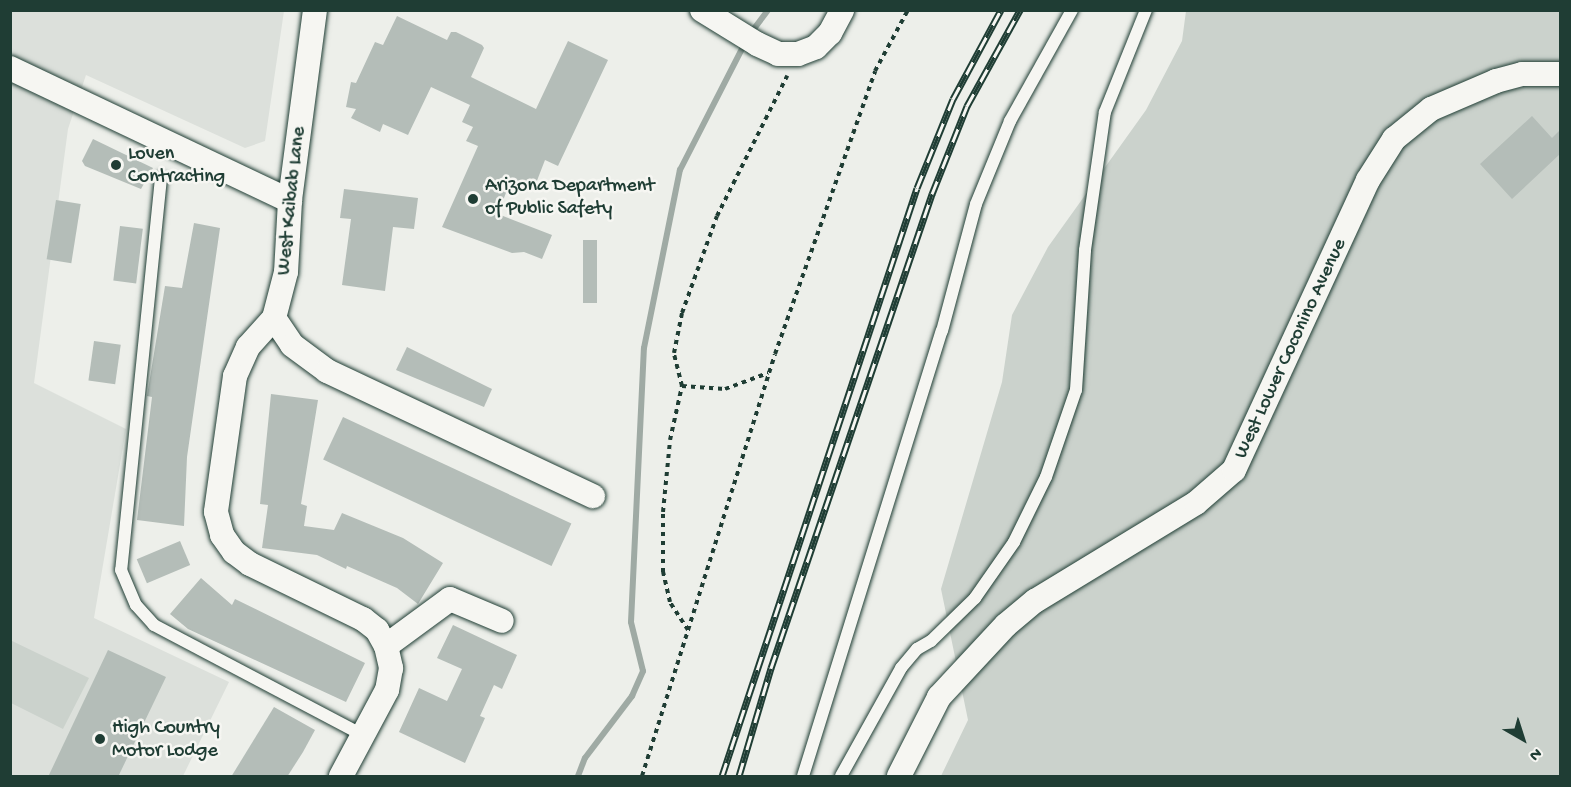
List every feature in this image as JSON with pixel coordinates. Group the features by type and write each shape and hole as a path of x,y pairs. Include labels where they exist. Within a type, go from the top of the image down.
{"street":[{"name":"West Kaibab Lane","path":"315,10 290,201 286,272 274,318 248,347 235,376 216,512 222,535 234,552 250,564 363,619 377,630 386,646"},
{"path":"702,10 757,44 778,54 798,54 816,47 830,33 842,10"},
{"path":"10,68 290,201"},
{"name":"West Lower Coconino Avenue","path":"899,777 939,697 1006,626 1035,602 1196,503 1234,470 1368,180 1394,139 1431,109 1497,81 1522,74 1560,74"},
{"path":"274,318 292,345 327,370 593,496"},
{"path":"351,774 363,735 387,690 391,668 386,646 450,599 502,621"}],"lane":[{"path":"803,777 942,331 976,204 1010,121 1072,10"},
{"path":"841,777 901,668 917,649 931,641 975,598 1014,542 1046,477 1076,390 1085,250 1105,112 1146,10"},
{"path":"161,178 121,570 136,605 154,625 363,735"}],"path":[{"path":"642,777 769,373 875,71 908,10"},
{"path":"689,630 670,602 663,572 663,512 670,440 682,386 674,353 682,313 717,216 798,54"},
{"path":"682,386 725,389 769,373"}],"shaded area":[{"path":"10,11 284,11 265,141 245,148 86,75 68,129 34,383 126,429 94,618 229,682 183,776 11,776"},
{"path":"1186,11 1560,11 1560,776 941,776 968,720 941,589 1002,382 1012,315 1048,247 1146,110 1182,41"},
{"path":"10,640 89,678 63,729 11,703"}],"building":[{"path":"397,16 447,40 451,32 456,32 482,45 484,48 471,77 536,109 568,41 608,60 558,166 545,160 533,191 510,182 498,214 552,235 542,259 524,252 512,253 442,227 478,146 466,141 473,127 462,122 470,105 431,87 408,135 383,124 380,132 351,118 356,109 346,107 351,82 356,83 375,42 383,45"},
{"path":"1532,116 1552,138 1560,130 1560,154 1512,199 1480,164"},
{"name":"Loven Contracting","path":"93,139 153,168 141,189 85,166 82,161"},
{"path":"344,189 418,198 414,229 393,227 385,291 342,285 351,219 340,218"},
{"path":"56,200 81,204 71,263 47,259"},
{"path":"194,223 220,228 187,457 184,526 137,520 152,397 147,396 165,286 182,288"},
{"path":"120,226 143,229 136,283 113,281"},
{"path":"583,240 597,240 597,303 583,303"},
{"path":"94,341 121,345 115,384 88,381"},
{"path":"407,347 492,389 484,407 396,370"},
{"path":"271,394 318,400 301,504 307,506 304,526 334,530 342,513 403,538 443,563 418,604 397,588 347,566 346,569 317,555 262,548 268,505 260,504"},
{"path":"343,417 571,523 552,566 323,460"},
{"path":"180,541 190,565 147,583 137,559"},
{"path":"201,578 232,605 235,599 365,663 346,702 188,629 170,614"},
{"path":"453,625 517,655 502,689 494,685 480,716 485,718 465,763 399,732 419,688 447,701 462,669 437,658"},
{"name":"High Country Motor Lodge","path":"108,650 166,677 118,777 48,777"},
{"path":"274,707 315,730 303,752 287,777 231,777"}],"waterway":[{"path":"750,34 768,10"},
{"path":"578,776 585,758 632,696 643,671 631,622 644,348 680,170 745,43"}],"railway":[{"path":"722,776 917,188 953,99 1001,10"},
{"path":"739,776 771,668 932,194 967,106 1020,10"}],"place":[{"name":"Loven Contracting","path":"116,165"},
{"name":"Arizona Department of Public Safety","path":"473,199"},
{"name":"High Country Motor Lodge","path":"100,739"}]}
